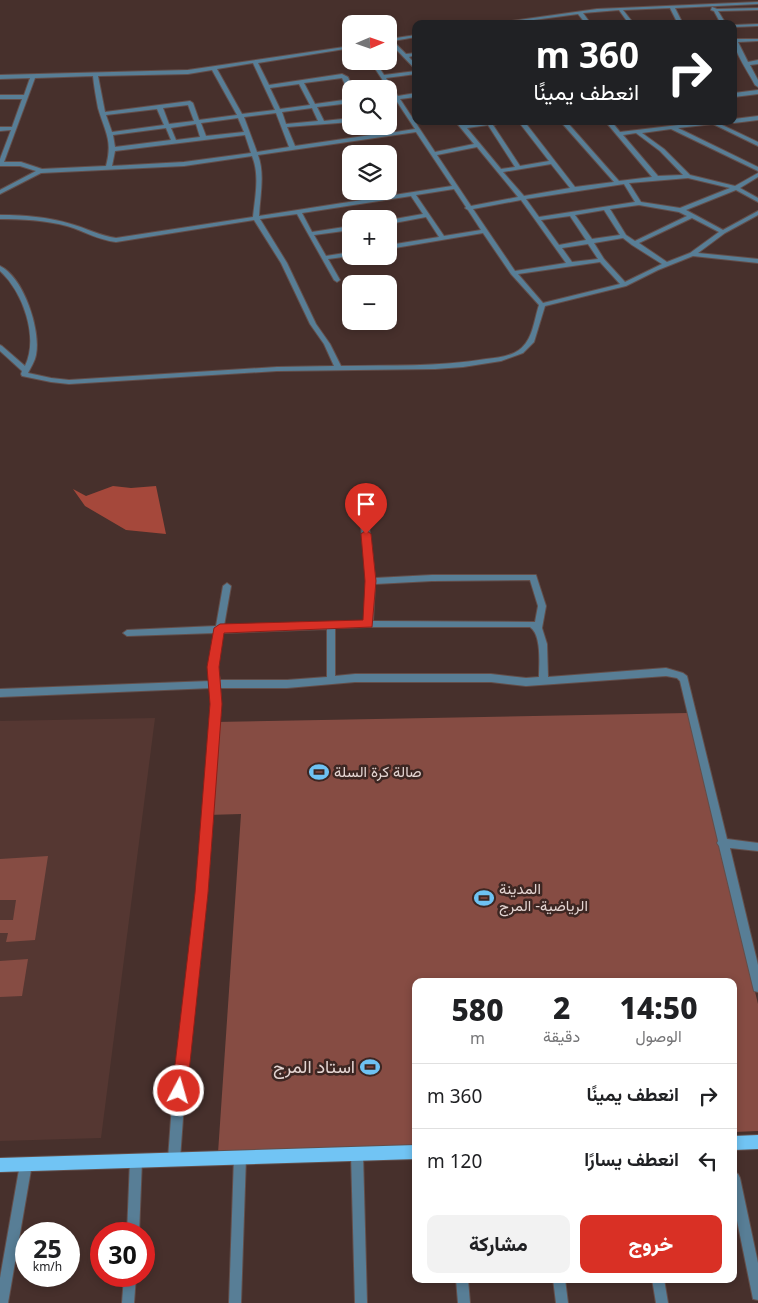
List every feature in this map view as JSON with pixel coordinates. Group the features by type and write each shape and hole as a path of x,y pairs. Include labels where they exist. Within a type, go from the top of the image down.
{"main road":[{"path":"737,1142 758,1142"},
{"path":"0,1165 412,1152"}],"street":[{"path":"674,9 699,5 758,3"},
{"path":"699,5 714,8 722,20"},
{"path":"620,9 629,20"},
{"path":"529,20 579,12 620,9 758,9"},
{"path":"674,9 679,20"},
{"path":"579,12 586,20"},
{"path":"737,26 758,25"},
{"path":"398,39 412,37"},
{"path":"737,40 758,40"},
{"path":"737,46 758,85"},
{"path":"0,77 168,74 214,69 342,48"},
{"path":"398,48 412,63"},
{"path":"406,56 412,55"},
{"path":"255,62 285,126 293,149"},
{"path":"746,64 758,62"},
{"path":"214,69 240,115 258,163 256,218 284,263 313,324 327,344 338,367"},
{"path":"378,70 384,80"},
{"path":"382,77 412,73"},
{"path":"95,75 103,114 112,134 114,149 109,167"},
{"path":"267,86 344,76 346,80"},
{"path":"33,77 0,164 21,164 43,171 168,165 254,155 418,130"},
{"path":"301,82 322,123"},
{"path":"737,94 758,92"},
{"path":"397,98 412,96"},
{"path":"0,98 26,98"},
{"path":"397,99 412,121"},
{"path":"112,134 342,102"},
{"path":"103,114 191,103 204,139"},
{"path":"159,106 174,142"},
{"path":"737,121 758,118"},
{"path":"285,126 342,121"},
{"path":"0,268 12,281 23,300 30,320 32,354 24,374 51,380 69,382 267,369 442,367 512,356 520,352 532,341 541,315 542,305 513,273 415,125"},
{"path":"463,127 481,125"},
{"path":"491,125 520,168"},
{"path":"524,125 574,188"},
{"path":"567,125 618,183"},
{"path":"611,125 656,178"},
{"path":"618,134 688,125"},
{"path":"720,125 758,144"},
{"path":"463,127 522,198 570,264"},
{"path":"671,127 758,169"},
{"path":"0,129 14,128"},
{"path":"638,132 662,150 688,176"},
{"path":"114,149 246,133"},
{"path":"435,154 478,145"},
{"path":"499,171 552,162"},
{"path":"0,192 43,171"},
{"path":"680,210 736,188 758,175"},
{"path":"468,208 574,188 688,176 736,188 758,200"},
{"path":"625,182 639,202"},
{"path":"0,217 42,218 84,230 100,238 116,240 454,187"},
{"path":"412,193 442,237"},
{"path":"536,219 639,202 680,210 723,232"},
{"path":"606,208 624,236 666,264"},
{"path":"299,212 337,280"},
{"path":"571,213 602,260 624,285"},
{"path":"542,305 624,285 666,264 692,254 723,232 758,214"},
{"path":"397,221 428,215"},
{"path":"634,244 691,216"},
{"path":"310,234 342,229"},
{"path":"397,245 484,231"},
{"path":"557,246 624,236"},
{"path":"692,254 758,261"},
{"path":"325,258 342,255"},
{"path":"513,273 602,260"},
{"path":"0,347 26,371"},
{"path":"364,518 371,581 368,624"},
{"path":"371,581 407,578 473,580 533,578 542,606 538,628 543,644 544,680"},
{"path":"174,1159 179,1091 202,893 216,704 216,684 213,667 227,586"},
{"path":"127,633 220,628 368,624 525,623 532,624 538,628"},
{"path":"331,626 331,680"},
{"path":"0,693 216,684 287,684 355,678 452,678 526,682 637,673 666,672 680,675 684,679 758,987"},
{"path":"722,843 758,847"},
{"path":"358,1154 361,1303"},
{"path":"235,1303 240,1157"},
{"path":"133,1222 136,1160"},
{"path":"2,1303 26,1164"},
{"path":"737,1192 758,1294"},
{"path":"462,1283 464,1303"},
{"path":"560,1283 562,1303"},
{"path":"659,1283 662,1303"},
{"path":"128,1303 129,1287"}],"shaded area":[{"path":"113,486 131,488 156,486 166,534 126,530 85,506 73,489 86,496"},
{"name":"المدينة الرياضية- المرج","path":"688,713 758,1004 758,1131 737,1132 737,978 412,978 412,1145 218,1153 241,814 207,815 215,722"},
{"path":"155,718 101,1138 0,1141 0,721"},
{"path":"48,856 35,940 6,942 8,933 0,933 0,920 13,920 16,900 0,900 0,859"},
{"path":"28,959 22,996 0,997 0,961"}],"place":[{"name":"صالة كرة السلة","path":"319,772"},
{"name":"المدينة الرياضية- المرج","path":"484,898"},
{"name":"استاد المرج","path":"370,1067"}],"route":[{"path":"179,1091 202,893 216,704 216,684 213,667 220,628 368,624 371,581 366,534"}]}
